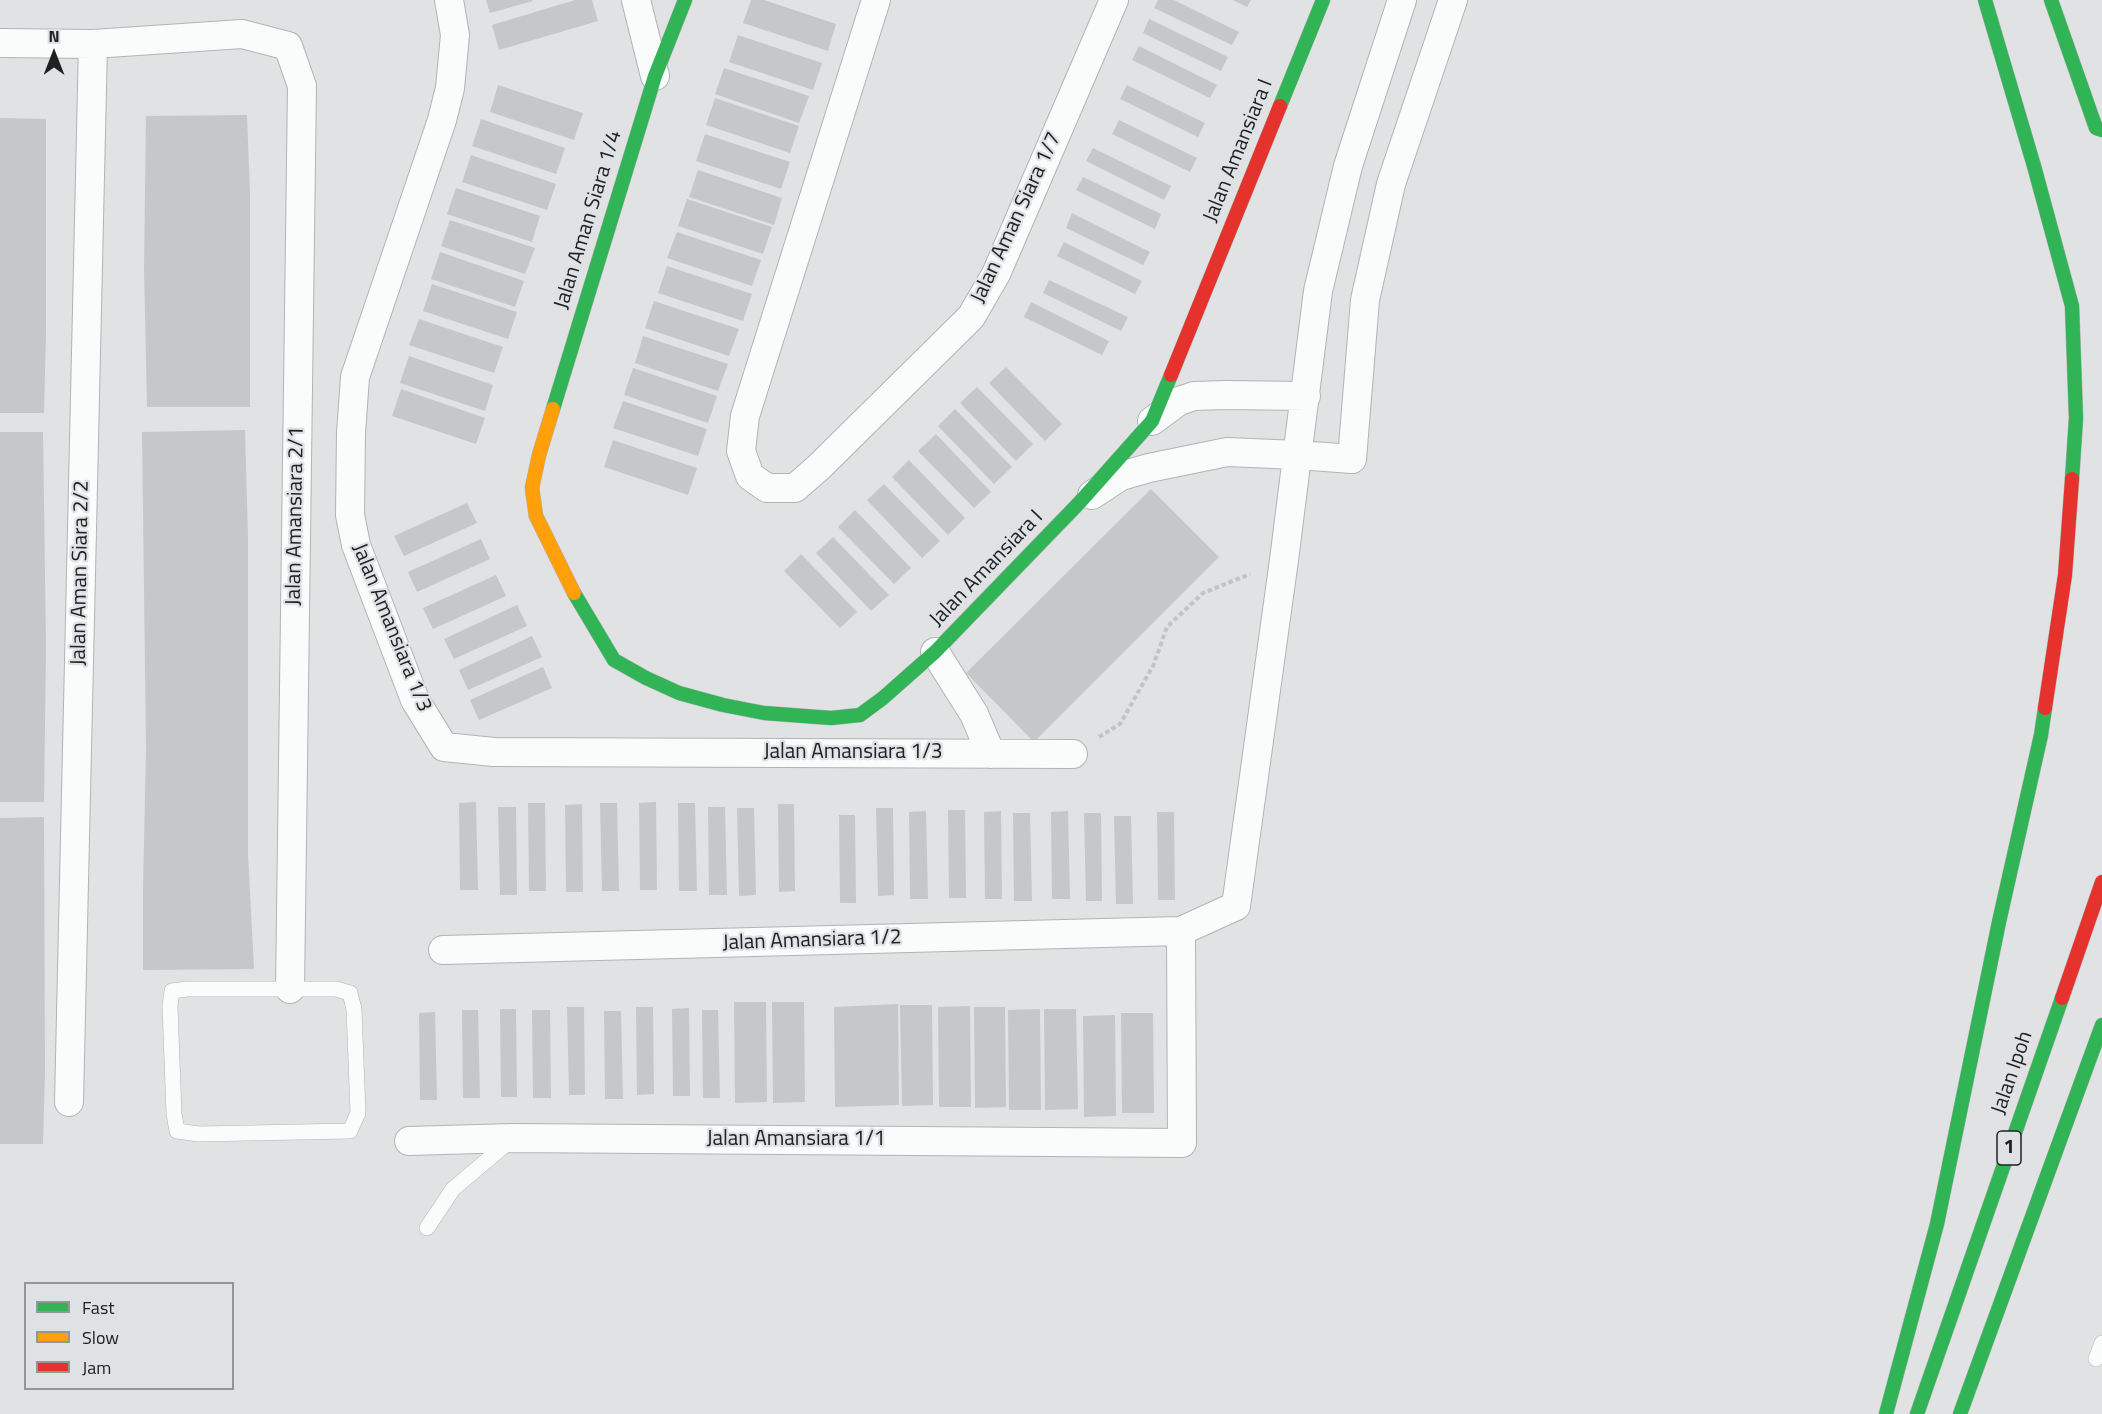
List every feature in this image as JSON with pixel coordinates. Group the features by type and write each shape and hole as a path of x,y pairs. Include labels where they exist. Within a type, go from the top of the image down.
{"main road":[{"name":"Jalan Aman Siara 1/4","path":"539,455 655,76 685,0"},
{"name":"Jalan Amansiara I","path":"539,455 532,488 536,516 579,603 614,660 679,693 723,705 764,713 831,718 860,715 935,652 1080,502 1152,421 1323,0"},
{"path":"1886,1414 1937,1224 1999,922 2041,735 2065,575 2076,418 2072,306 1985,0"},
{"path":"2052,0 2096,128 2102,130"},
{"name":"Jalan Ipoh","path":"1917,1414 2102,882"},
{"name":"1","path":"1960,1414 2102,1025"},
{"path":"2049,1166 2102,1047"}],"street":[{"name":"Jalan Amansiara 1/3","path":"449,0 455,35 450,88 438,131 355,377 351,433 350,515 357,545 415,700 444,747 506,752 1073,754"},
{"path":"636,0 655,76"},
{"name":"Jalan Aman Siara 1/7","path":"876,0 745,416 741,451 750,476 767,488 795,488 971,317 996,274 1114,0"},
{"path":"1181,931 1236,906 1306,396 1318,291 1348,166 1402,0"},
{"path":"1080,502 1121,476 1227,452 1298,454 1352,459 1368,288 1391,184 1453,0"},
{"name":"Jalan Amansiara 2/1","path":"93,44 242,34 288,46 302,86 290,988"},
{"path":"0,43 93,44"},
{"name":"Jalan Aman Siara 2/2","path":"69,1102 93,44"},
{"path":"1152,421 1179,401 1194,396 1225,394 1306,396"},
{"path":"935,652 974,714 991,754"},
{"name":"Jalan Amansiara 1/2","path":"443,950 1181,931"},
{"name":"Jalan Amansiara 1/1","path":"409,1141 513,1138 1182,1143 1181,931"}],"lane":[{"path":"187,988 290,988 336,988 350,993 354,1009 358,1113 350,1131 199,1134 177,1131 174,1114 170,1017 172,991 187,988"},
{"path":"427,1228 453,1189 513,1138"},
{"path":"2096,1359 2102,1343"}],"path":[{"path":"1073,754 1120,724 1154,666 1167,627 1203,594 1284,560"}],"building":[{"path":"486,0 532,0 533,1 490,13"},
{"path":"575,0 592,0 598,21 499,50 492,25"},
{"path":"751,0 764,0 836,24 828,51 743,23"},
{"path":"1158,0 1174,0 1239,32 1232,45 1154,8"},
{"path":"1233,0 1251,0 1247,7"},
{"path":"1149,19 1228,57 1221,71 1143,33"},
{"path":"738,35 822,63 813,90 729,62"},
{"path":"1139,46 1217,85 1210,98 1132,60"},
{"path":"724,68 809,96 799,123 715,94"},
{"path":"498,85 583,113 574,140 490,112"},
{"path":"1127,85 1205,123 1198,137 1120,99"},
{"path":"715,98 799,126 790,153 706,125"},
{"path":"247,115 250,194 250,407 147,407 144,268 146,116"},
{"path":"0,118 46,119 44,413 0,413"},
{"path":"481,119 565,148 556,174 472,146"},
{"path":"1119,120 1197,158 1190,172 1112,134"},
{"path":"705,134 790,162 781,189 696,161"},
{"path":"1093,148 1171,186 1164,200 1086,161"},
{"path":"471,155 556,184 547,210 462,182"},
{"path":"698,170 782,198 774,225 689,197"},
{"path":"1083,177 1161,214 1155,229 1076,190"},
{"path":"456,188 540,216 532,242 447,214"},
{"path":"687,199 772,227 763,254 678,226"},
{"path":"1072,213 1150,252 1143,265 1066,228"},
{"path":"450,220 535,248 525,274 441,246"},
{"path":"677,232 761,260 752,286 667,258"},
{"path":"1064,242 1142,281 1135,294 1057,256"},
{"path":"440,252 524,281 515,307 431,279"},
{"path":"667,266 752,294 743,321 658,293"},
{"path":"1049,280 1128,317 1121,331 1043,293"},
{"path":"432,284 517,312 508,339 423,311"},
{"path":"654,301 739,329 729,356 645,328"},
{"path":"1031,302 1109,341 1102,355 1024,317"},
{"path":"419,319 503,347 494,373 409,345"},
{"path":"643,336 728,364 718,391 635,363"},
{"path":"409,356 493,385 485,411 400,383"},
{"path":"1006,367 1062,424 1045,441 989,383"},
{"path":"633,368 717,396 708,423 624,395"},
{"path":"977,387 1033,444 1016,461 960,403"},
{"path":"401,389 485,418 476,444 392,416"},
{"path":"623,401 707,429 698,456 613,428"},
{"path":"955,409 1012,467 994,484 938,426"},
{"path":"245,430 248,537 248,854 254,969 143,970 146,748 142,432"},
{"path":"0,432 43,432 46,647 44,802 0,802"},
{"path":"936,434 991,492 974,508 918,451"},
{"path":"613,440 697,468 688,495 604,467"},
{"path":"909,460 965,518 948,535 892,477"},
{"path":"884,484 940,541 922,558 867,500"},
{"path":"1151,489 1219,557 1034,742 966,673"},
{"path":"467,503 477,523 404,556 394,536"},
{"path":"855,510 911,568 894,584 838,527"},
{"path":"833,537 889,595 871,611 816,553"},
{"path":"481,539 490,559 417,592 408,572"},
{"path":"801,554 857,612 840,628 784,571"},
{"path":"496,575 506,596 433,629 423,608"},
{"path":"517,605 527,626 454,659 444,639"},
{"path":"532,636 542,657 468,690 459,670"},
{"path":"543,667 552,688 479,720 470,700"},
{"path":"476,802 478,890 460,890 459,803"},
{"path":"656,802 657,890 640,890 639,803"},
{"path":"528,803 545,803 546,891 529,891"},
{"path":"600,803 617,803 619,891 602,891"},
{"path":"678,803 695,803 697,891 679,891"},
{"path":"582,804 583,892 566,892 565,805"},
{"path":"778,804 794,804 795,891 779,892"},
{"path":"498,807 516,807 517,895 500,895"},
{"path":"708,807 725,807 727,895 709,895"},
{"path":"737,808 754,808 756,895 739,896"},
{"path":"876,808 893,808 894,895 878,896"},
{"path":"948,810 965,810 966,898 949,898"},
{"path":"926,811 928,899 910,899 909,812"},
{"path":"1001,811 1002,899 985,899 984,812"},
{"path":"1068,811 1070,899 1052,899 1051,812"},
{"path":"1157,812 1174,812 1175,900 1158,900"},
{"path":"1013,813 1030,813 1032,901 1014,901"},
{"path":"1084,813 1101,813 1102,901 1086,901"},
{"path":"839,815 855,815 856,903 840,903"},
{"path":"1114,816 1131,816 1133,904 1116,904"},
{"path":"44,817 43,1144 0,1144 0,818"},
{"path":"734,1002 766,1002 767,1102 735,1103"},
{"path":"772,1002 804,1002 805,1102 773,1103"},
{"path":"898,1004 899,1105 835,1107 834,1007"},
{"path":"900,1005 932,1005 933,1105 902,1106"},
{"path":"970,1006 971,1107 939,1107 938,1007"},
{"path":"567,1007 584,1007 585,1095 569,1095"},
{"path":"636,1007 653,1007 654,1094 637,1095"},
{"path":"974,1007 1005,1007 1006,1107 975,1108"},
{"path":"689,1008 690,1096 673,1096 672,1009"},
{"path":"500,1009 516,1009 517,1097 501,1097"},
{"path":"1040,1009 1041,1110 1009,1110 1008,1010"},
{"path":"1044,1009 1076,1009 1078,1109 1045,1110"},
{"path":"462,1010 478,1010 480,1098 463,1098"},
{"path":"532,1010 550,1010 551,1098 533,1098"},
{"path":"702,1010 718,1010 720,1098 703,1098"},
{"path":"604,1011 621,1011 623,1099 605,1099"},
{"path":"435,1012 437,1100 420,1100 419,1013"},
{"path":"1121,1013 1153,1013 1154,1113 1122,1113"},
{"path":"1115,1015 1116,1116 1084,1117 1083,1016"}],"traffic: fast":[{"path":"553,409 655,76 685,0"},
{"path":"1280,106 1323,0"},
{"path":"1985,0 2072,306 2076,418 2072,479"},
{"path":"2051,0 2096,128 2102,130"},
{"path":"574,593 614,660 679,693 764,713 831,718 860,715 935,652 1080,502 1152,421 1171,375"},
{"path":"1886,1414 1937,1224 2045,708"},
{"path":"1917,1414 2062,998"},
{"path":"1960,1414 2102,1025"}],"traffic: slow":[{"path":"553,409 532,488 536,516 574,593"}],"traffic: jam":[{"path":"1171,375 1280,106"},
{"path":"2045,708 2065,575 2072,479"},
{"path":"2062,998 2102,882"}]}
